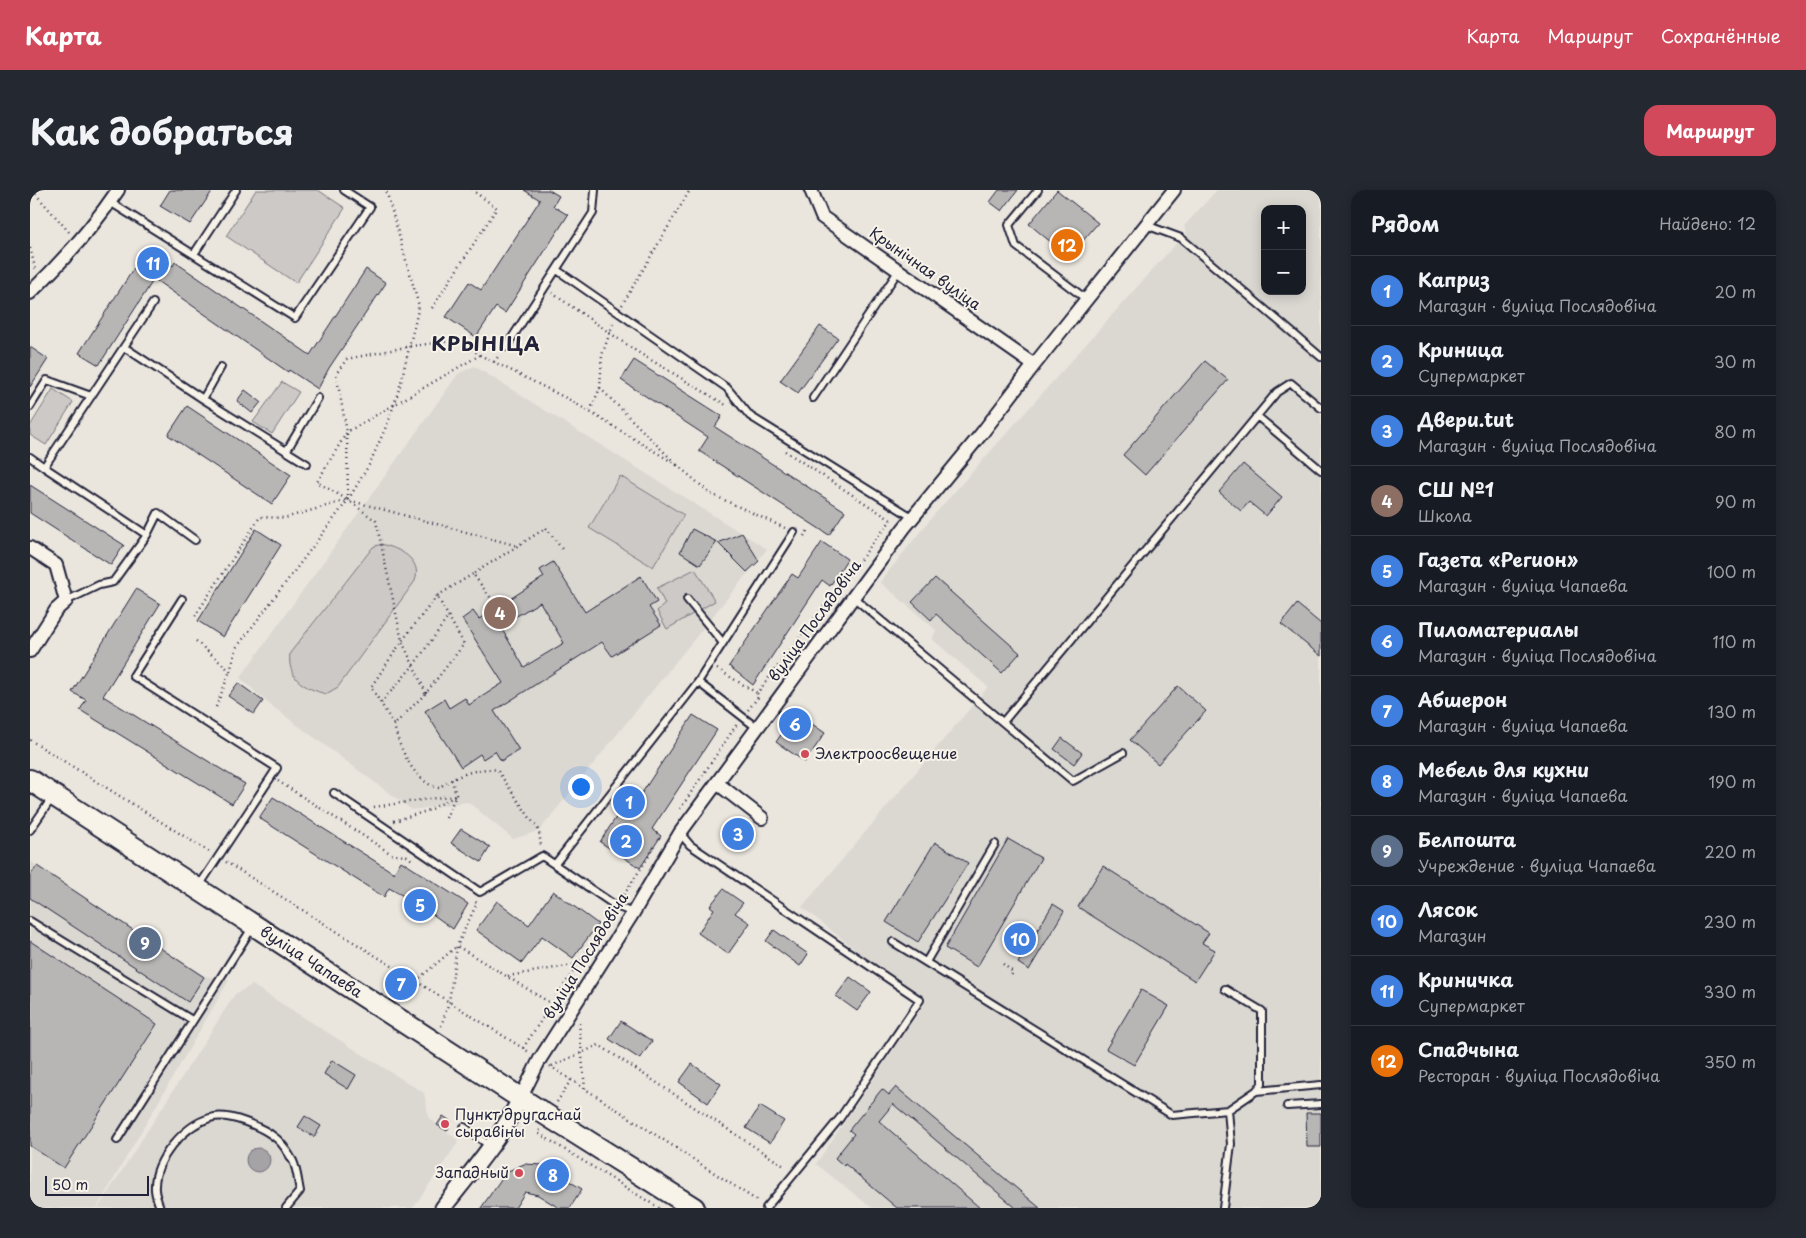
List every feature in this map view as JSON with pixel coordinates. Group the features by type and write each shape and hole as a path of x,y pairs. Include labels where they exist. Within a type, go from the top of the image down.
{"main road":[{"name":"вуліца Чапаева","path":"30,780 694,1208"}],"street":[{"path":"34,289 78,241 118,190"},
{"name":"Крынічная вуліца","path":"811,190 822,217 1034,365"},
{"name":"вуліца Послядовіча","path":"521,1097 545,1063 680,833 912,517 982,433 1174,190"},
{"path":"30,548 56,565 66,601 56,610 30,652"},
{"path":"717,782 762,818"},
{"path":"443,1208 491,1147 510,1119 521,1097"}],"lane":[{"path":"194,254 236,190"},
{"path":"110,202 295,318 370,207 344,190"},
{"path":"506,346 593,213 595,190"},
{"path":"1038,190 1009,225 1016,246 1086,300"},
{"path":"1146,225 1181,238 1321,357"},
{"path":"557,270 727,388 750,416 912,517"},
{"path":"813,398 898,270"},
{"path":"44,467 153,303"},
{"path":"124,347 307,464"},
{"path":"203,399 221,366"},
{"path":"30,407 47,380 91,396"},
{"path":"1003,722 1277,392 1291,383 1321,408"},
{"path":"287,450 318,398"},
{"path":"1257,416 1321,470"},
{"path":"30,457 147,535"},
{"path":"66,601 99,585 114,582 147,535 158,513 194,540"},
{"path":"555,864 698,682 794,532"},
{"path":"853,597 1073,781 1123,753"},
{"path":"182,599 133,676 277,768 198,888"},
{"path":"687,599 723,643"},
{"path":"698,682 757,728"},
{"path":"334,793 480,892 542,856 616,906 633,913"},
{"path":"30,830 54,795"},
{"path":"680,833 690,844 920,1000 840,1118 766,1207"},
{"path":"926,962 995,844"},
{"path":"30,921 192,1020"},
{"path":"116,1140 254,925"},
{"path":"893,942 1172,1115 1228,1110 1256,1091 1262,1084 1262,1012 1225,989"},
{"path":"1256,1091 1321,1085"},
{"path":"1287,1106 1321,1104"},
{"path":"1223,1208 1231,1144 1228,1110"},
{"path":"160,1208 154,1186 159,1166 174,1144 190,1128 211,1117 234,1119 258,1127 278,1140 294,1162 300,1191 286,1208"},
{"path":"464,1127 491,1147"}],"path":[{"path":"32,190 78,241"},
{"path":"216,707 230,670 236,647 348,500 369,465 394,404 411,346 419,306 386,190"},
{"path":"432,308 497,208 472,190"},
{"path":"590,412 600,388 602,355 617,312 690,190"},
{"path":"30,248 34,289"},
{"path":"545,288 636,351 725,403 730,409"},
{"path":"348,500 347,432 336,374 347,359 411,346 460,340 480,355 590,412 677,465"},
{"path":"426,693 402,640 376,521 348,500 317,482 347,432 480,355"},
{"path":"600,388 677,465 711,494 803,537 809,529"},
{"path":"782,449 904,528"},
{"path":"194,616 260,517 286,518 348,500 518,546"},
{"path":"542,856 539,831 497,770 476,770 460,777 451,778 439,788 430,786 415,771 398,742 394,725 371,687 402,640 437,596 546,528 562,549"},
{"path":"473,574 496,605"},
{"path":"394,725 426,693 464,644 437,596"},
{"path":"381,703 413,666 448,616"},
{"path":"196,641 230,670"},
{"path":"715,668 757,693"},
{"path":"30,740 523,1048 766,1207"},
{"path":"270,777 394,855 407,856 415,862"},
{"path":"446,818 456,795 451,778"},
{"path":"369,808 456,795"},
{"path":"390,823 430,810 456,795"},
{"path":"449,1002 458,946 477,903 469,898"},
{"path":"523,1048 616,906"},
{"path":"416,982 458,946"},
{"path":"458,946 552,1004"},
{"path":"506,976 579,964"},
{"path":"1003,964 1013,972 1011,976"},
{"path":"579,1021 585,1089"},
{"path":"545,1063 582,1053 598,1046 784,1166"},
{"path":"538,1133 659,1208"}],"shaded area":[{"path":"256,190 318,190 345,208 296,283 226,236"},
{"path":"1217,190 1321,190 1321,1208 872,1208 816,1164 924,1004 802,907 988,687 932,639 936,630 880,582 933,516 1181,238 1187,235 1184,226"},
{"path":"474,366 767,549 539,831 513,839 468,802 412,810 269,704 240,678 458,374"},
{"path":"282,382 299,392 272,434 253,422"},
{"path":"53,389 73,402 46,445 30,435 30,426"},
{"path":"620,476 684,515 653,567 589,528"},
{"path":"381,544 395,548 412,561 417,573 415,581 338,687 326,694 310,689 298,681 294,675 291,669 290,653 373,547"},
{"path":"695,569 715,601 667,629 657,611 665,604 657,588"},
{"path":"30,861 205,976 229,980 97,1208 30,1208"},
{"path":"252,985 424,1093 429,1118 459,1141 413,1208 98,1208 235,994"},
{"path":"258,1148 263,1149 269,1155 269,1165 263,1171 258,1172 253,1171 247,1165 246,1160 247,1155 253,1149"}],"building":[{"path":"170,190 213,190 190,224 160,206"},
{"path":"524,190 549,190 559,196 553,206 568,215 505,313 496,307 476,337 446,317 469,282 481,290 540,200"},
{"path":"999,190 1018,190 1002,211 990,202"},
{"path":"1057,190 1098,223 1069,257 1029,224"},
{"path":"149,251 173,266 175,262 310,355 366,269 386,283 329,368 318,389 289,370 288,372 154,279 99,365 79,353 136,265 138,267"},
{"path":"820,326 838,338 798,393 780,381"},
{"path":"30,347 48,359 30,387"},
{"path":"634,360 722,416 715,427 845,511 829,535 699,451 708,437 621,380"},
{"path":"1205,361 1228,380 1145,475 1123,455"},
{"path":"245,390 261,402 252,413 237,401"},
{"path":"187,406 291,475 272,504 168,435"},
{"path":"1243,464 1282,497 1266,516 1249,502 1241,511 1219,492"},
{"path":"30,485 124,545 111,565 30,513"},
{"path":"256,529 281,545 223,637 198,621"},
{"path":"692,529 717,542 700,565 680,552"},
{"path":"742,533 759,561 747,572 718,543"},
{"path":"822,542 847,559 830,586 822,580 753,685 729,666 792,574 798,578"},
{"path":"553,562 585,612 641,576 657,602 649,607 661,625 612,656 602,642 494,711 519,750 501,761 495,751 483,759 480,754 461,767 425,711 444,699 449,708 465,698 469,705 503,683 462,619 473,611 479,619 544,577 540,570","holes":["540,602 564,643 524,667 500,626"]},
{"path":"935,578 1020,653 1002,673 936,614 931,620 912,602"},
{"path":"136,589 160,604 103,696 245,784 232,804 80,710 86,700 72,692"},
{"path":"1297,604 1321,624 1321,656 1281,624"},
{"path":"238,683 263,701 254,714 228,696"},
{"path":"1178,686 1206,711 1158,764 1130,740"},
{"path":"796,713 825,733 805,762 776,742"},
{"path":"693,715 717,730 652,829 661,836 640,868 600,842 631,794 638,799"},
{"path":"1062,738 1082,753 1074,764 1054,749"},
{"path":"273,797 394,873 401,861 468,904 453,929 420,905 389,888 384,897 259,818"},
{"path":"461,829 490,847 481,862 451,843"},
{"path":"1008,839 1041,858 977,967 945,948"},
{"path":"935,842 968,863 918,942 886,922"},
{"path":"37,866 142,936 147,928 159,936 154,944 204,977 188,1002 30,898 30,876"},
{"path":"1103,866 1209,933 1202,943 1215,950 1195,981 1078,907"},
{"path":"723,889 743,903 735,913 750,923 728,954 698,933 714,909 710,906"},
{"path":"553,891 598,924 573,958 542,936 522,963 476,930 497,901 529,925"},
{"path":"1053,904 1064,911 1029,970 1018,963"},
{"path":"774,930 808,954 800,966 766,941"},
{"path":"30,941 157,1024 64,1168 30,1146"},
{"path":"850,977 871,992 857,1011 836,996"},
{"path":"1141,990 1169,1006 1134,1065 1106,1049"},
{"path":"621,1021 652,1041 640,1059 609,1039"},
{"path":"332,1060 356,1075 348,1089 324,1074"},
{"path":"692,1064 721,1084 708,1103 679,1082"},
{"path":"896,1087 1040,1208 1016,1208 893,1104 879,1121 980,1208 897,1208 845,1164 844,1166 835,1158 854,1134 849,1130 882,1089 889,1095"},
{"path":"760,1106 784,1121 770,1143 746,1128"},
{"path":"1306,1113 1321,1113 1321,1147 1307,1147"},
{"path":"305,1116 321,1126 314,1137 298,1127"},
{"name":"Пункт другаснай сыравіны","path":"443,1116 452,1122 447,1131 437,1125"},
{"path":"524,1164 543,1165 582,1189 570,1208 559,1208 538,1195 525,1192 515,1208 481,1208 506,1172"}],"place":[{"name":"Спадчына","path":"1067,245"},
{"name":"Криничка","path":"153,263"},
{"name":"СШ №1","path":"500,613"},
{"name":"Пиломатериалы","path":"795,724"},
{"name":"Электроосвещение","path":"805,754"},
{"name":"Каприз","path":"629,802"},
{"name":"Двери.tut","path":"738,834"},
{"name":"Криница","path":"626,841"},
{"name":"Газета «Регион»","path":"420,905"},
{"name":"Лясок","path":"1020,939"},
{"name":"Белпошта","path":"145,943"},
{"name":"Абшерон","path":"401,984"},
{"name":"Пункт другаснай сыравіны","path":"445,1124"},
{"name":"Западный","path":"519,1173"},
{"name":"Мебель для кухни","path":"553,1175"}],"district":[{"name":"КРЫНІЦА","path":"486,344"}]}
